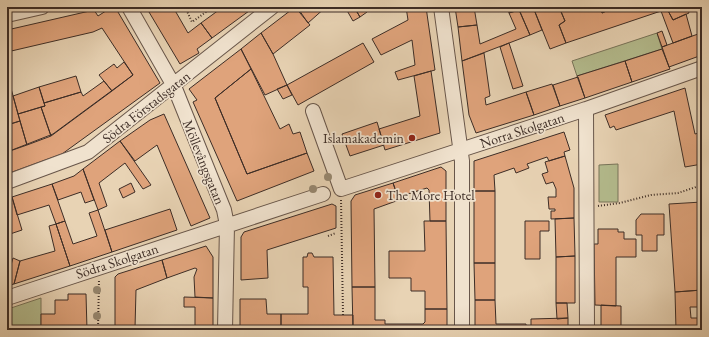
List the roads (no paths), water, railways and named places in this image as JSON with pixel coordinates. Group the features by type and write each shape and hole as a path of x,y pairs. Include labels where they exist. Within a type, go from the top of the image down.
{"street":[{"path":"7,15 42,7"},
{"name":"Möllevångsgatan","path":"129,7 174,86 224,210 226,225 225,330"},
{"name":"Södra Förstadsgatan","path":"7,182 88,152 174,86 271,7"},
{"path":"441,7 461,150 462,330"},
{"name":"Norra Skolgatan","path":"313,111 341,189 586,109 702,68"},
{"path":"586,109 585,206 587,330"},
{"path":"226,225 323,194"},
{"name":"Södra Skolgatan","path":"7,298 226,225"}],"place":[{"name":"Islamakademin","path":"412,138"},
{"name":"The More Hotel","path":"378,195"}]}
